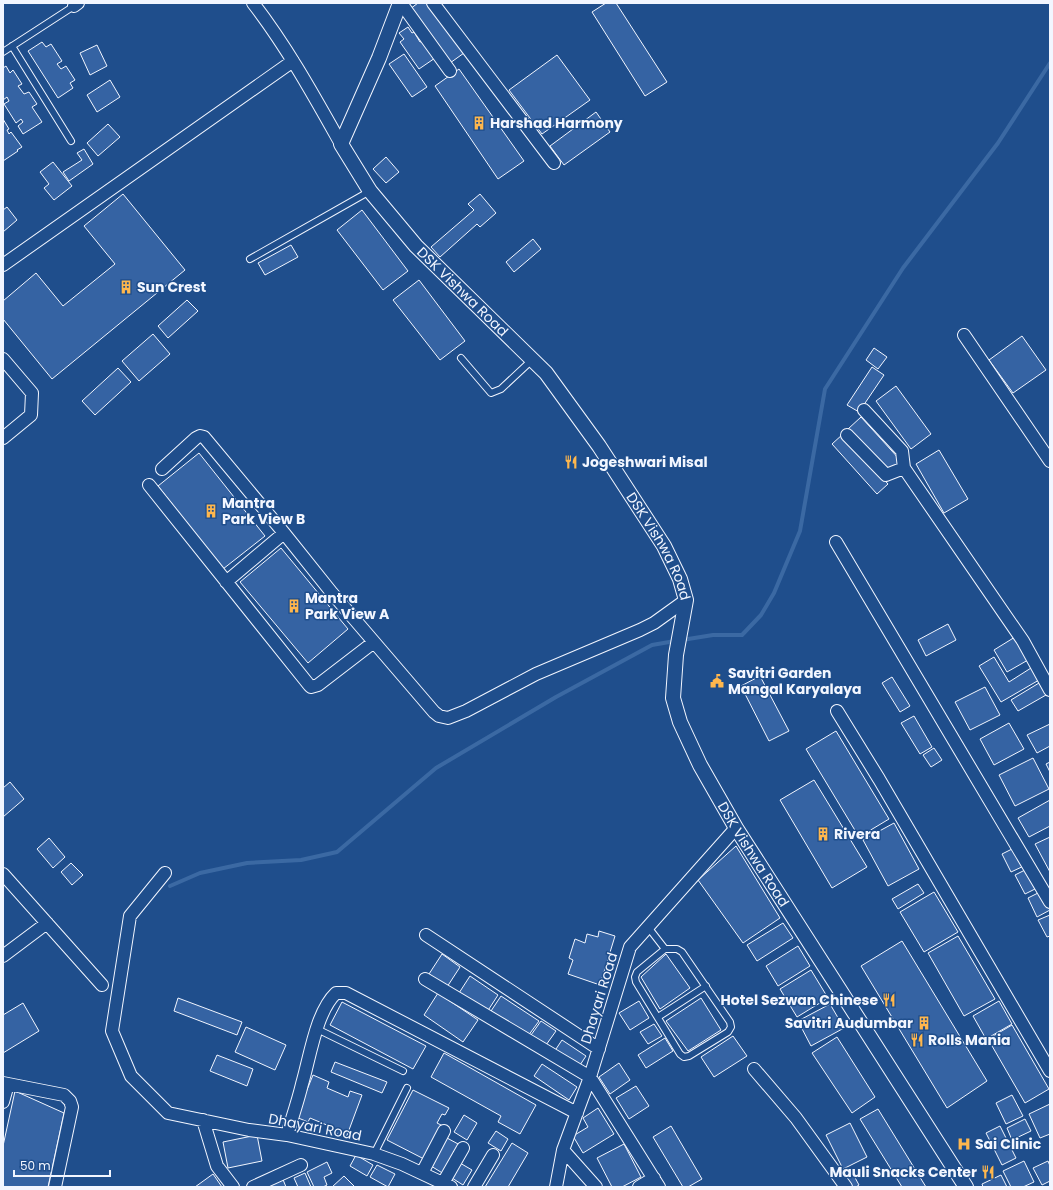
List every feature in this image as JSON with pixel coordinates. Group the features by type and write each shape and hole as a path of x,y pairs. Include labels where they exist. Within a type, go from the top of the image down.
{"street":[{"name":"DSK Vishwa Road","path":"253,3 271,25 370,191 416,246 546,374 599,446 664,546 680,579 686,600 676,655 673,698 680,722 700,765 736,828 966,1187"},
{"path":"400,3 450,70"},
{"path":"341,144 400,3"},
{"path":"433,3 554,163"},
{"path":"3,265 293,61"},
{"path":"964,335 1050,461"},
{"path":"3,359 32,393 31,415 3,438"},
{"path":"864,410 902,452 904,468 1023,641 1050,690"},
{"path":"847,435 886,475 904,468"},
{"path":"162,469 196,438 200,436 204,437 332,593 439,716 448,718 466,711 536,674 640,630 654,623 686,600"},
{"path":"149,485 311,687 318,685 374,642"},
{"path":"226,582 284,533"},
{"path":"836,542 1050,902"},
{"path":"837,711 1050,1071"},
{"name":"Dhayari Road","path":"556,1187 563,1150 590,1077 630,947 736,828"},
{"name":"Dhayari Road","path":"165,873 130,916 112,1031 131,1076 168,1113 249,1130 287,1135 374,1154 402,1164 447,1185"},
{"path":"3,874 102,985"},
{"path":"3,956 47,923"},
{"path":"426,935 598,1049"},
{"path":"425,979 590,1077 656,1183 639,1187"},
{"path":"287,1135 302,1086 317,1028 329,1000 336,993 346,993 577,1113"},
{"path":"754,1069 796,1118 846,1187"},
{"path":"3,1102 6,1083 64,1095 70,1101 72,1107 55,1187"},
{"path":"203,1120 218,1166 233,1187"},
{"path":"422,1173 444,1131"},
{"path":"447,1185 463,1148"},
{"path":"563,1150 596,1187"},
{"path":"474,1187 493,1155"},
{"path":"253,1187 301,1165"}],"lane":[{"path":"3,52 76,4"},
{"path":"12,46 71,141"},
{"path":"250,259 370,191"},
{"path":"461,358 491,393 500,389 532,360"},
{"path":"648,927 665,949"},
{"path":"665,949 677,949 682,952 730,1022 728,1032 690,1056 684,1057 680,1054 636,982 635,977 637,972 665,949"},
{"path":"658,1017 706,986"},
{"path":"317,1028 403,1071"},
{"path":"374,1154 407,1088"}],"building":[{"path":"418,3 426,3 464,53 450,63 410,9"},
{"path":"606,3 616,3 667,82 645,96 592,12"},
{"path":"408,27 412,33 414,32 420,42 423,41 438,56 419,69 400,42 404,39 399,33"},
{"path":"42,42 46,47 51,44 62,61 57,64 61,69 66,66 75,80 70,83 73,88 58,98 28,51"},
{"path":"97,45 107,66 90,75 80,53"},
{"path":"404,54 427,87 412,97 389,64"},
{"path":"557,55 590,100 542,134 509,90"},
{"path":"6,66 10,73 13,70 22,84 18,86 24,94 29,92 37,104 32,107 42,122 23,134 18,126 23,122 21,119 16,123 4,104 9,101 7,97 3,100 3,68"},
{"name":"Harshad Harmony","path":"459,69 524,161 498,179 435,86"},
{"path":"110,80 120,97 97,112 87,95"},
{"path":"596,112 610,132 564,165 550,146"},
{"path":"3,119 9,129 7,130 9,134 11,132 22,147 3,161"},
{"path":"108,124 120,137 98,156 87,143"},
{"path":"84,149 93,164 69,181 63,172 82,160 77,153"},
{"path":"386,157 399,172 386,183 373,169"},
{"path":"53,162 72,186 54,200 44,188 49,184 40,172"},
{"name":"Sun Crest","path":"123,194 185,270 52,379 3,319 3,301 36,273 63,306 115,264 84,226"},
{"path":"480,194 496,213 480,227 477,224 440,257 431,247 474,210 468,204"},
{"path":"7,207 17,220 3,232 3,210"},
{"path":"362,210 408,271 383,290 337,230"},
{"path":"533,239 541,249 514,272 506,262"},
{"path":"291,245 298,257 265,275 258,263"},
{"path":"419,280 465,341 440,360 393,300"},
{"path":"187,300 198,311 168,338 158,326"},
{"path":"153,334 170,354 139,381 122,361"},
{"path":"1022,336 1046,370 1013,393 989,360"},
{"path":"874,348 887,357 878,369 866,360"},
{"path":"872,367 884,375 859,412 847,405"},
{"path":"118,368 131,382 95,415 82,401"},
{"path":"896,386 931,434 911,449 876,401"},
{"path":"861,417 901,461 888,472 848,429"},
{"path":"843,434 888,484 877,494 832,444"},
{"path":"939,450 968,499 944,513 916,464"},
{"name":"Mantra Park View B","path":"199,453 265,536 223,569 158,486"},
{"name":"Mantra Park View A","path":"281,548 348,629 308,663 240,582"},
{"path":"948,624 956,640 926,656 918,640"},
{"path":"1015,637 1028,660 1007,672 994,650"},
{"path":"994,657 1009,682 1031,668 1039,680 1001,702 979,666"},
{"path":"760,676 789,731 769,741 741,686"},
{"path":"892,677 910,706 900,712 882,683"},
{"path":"1039,683 1046,695 1018,711 1011,700"},
{"path":"985,687 1000,715 970,730 955,702"},
{"path":"914,716 932,747 920,754 901,723"},
{"path":"1009,723 1024,749 994,765 980,739"},
{"path":"1050,724 1050,746 1037,753 1027,735"},
{"path":"836,731 889,819 859,837 806,749"},
{"path":"934,748 942,760 931,767 923,755"},
{"path":"1033,758 1049,789 1015,806 999,775"},
{"path":"1050,762 1050,772 1046,764"},
{"name":"Rivera","path":"814,780 867,867 832,888 780,800"},
{"path":"10,782 24,799 3,817 3,788"},
{"path":"1050,800 1050,826 1029,837 1018,818"},
{"path":"894,823 919,869 888,886 863,840"},
{"path":"1050,837 1050,872 1035,844"},
{"path":"49,838 65,857 53,868 37,849"},
{"path":"736,846 780,918 743,943 698,880"},
{"path":"1016,847 1026,865 1011,872 1002,854"},
{"path":"71,863 83,875 72,885 61,872"},
{"path":"1029,868 1039,887 1025,894 1015,875"},
{"path":"918,884 924,893 898,909 892,899"},
{"path":"1042,891 1050,910 1037,917 1028,898"},
{"path":"934,892 958,932 924,952 900,912"},
{"path":"1050,915 1050,936 1047,937 1038,920"},
{"path":"783,923 793,938 757,961 747,945"},
{"path":"599,931 615,936 600,985 568,974 573,960 569,958 575,939 585,943 587,934 598,937"},
{"path":"958,936 995,999 964,1016 928,953"},
{"name":"Savitri Audumbar","path":"902,941 987,1081 947,1108 861,966"},
{"path":"798,946 810,966 778,986 766,966"},
{"path":"442,954 460,967 447,987 429,974"},
{"path":"666,954 690,988 660,1009 641,977"},
{"path":"811,970 828,998 797,1017 780,989"},
{"path":"470,976 498,995 487,1012 459,993"},
{"path":"438,993 478,1020 463,1042 424,1015"},
{"path":"501,996 539,1021 528,1036 491,1011"},
{"path":"178,998 242,1022 237,1035 174,1011"},
{"path":"701,998 721,1030 688,1051 666,1021"},
{"path":"639,1001 649,1018 630,1030 619,1013"},
{"path":"999,1001 1012,1024 986,1039 973,1016"},
{"path":"342,1002 426,1046 413,1069 330,1025"},
{"path":"23,1003 39,1031 3,1053 3,1015"},
{"path":"830,1004 844,1028 811,1046 798,1021"},
{"path":"541,1021 556,1031 546,1045 531,1035"},
{"path":"654,1024 662,1036 648,1044 640,1032"},
{"path":"1012,1025 1049,1089 1025,1103 988,1039"},
{"path":"246,1027 286,1045 275,1070 235,1052"},
{"path":"733,1036 747,1056 714,1077 701,1057"},
{"path":"837,1037 875,1097 852,1113 812,1053"},
{"path":"665,1038 673,1051 646,1068 638,1055"},
{"path":"562,1040 586,1056 578,1068 554,1052"},
{"path":"444,1053 536,1105 520,1134 498,1122 501,1116 431,1077"},
{"path":"217,1055 253,1069 247,1086 210,1071"},
{"path":"335,1062 387,1082 382,1093 331,1072"},
{"path":"619,1063 630,1080 610,1094 599,1077"},
{"path":"542,1064 577,1087 569,1100 534,1076"},
{"path":"313,1075 329,1082 327,1088 348,1097 350,1091 362,1095 346,1138 333,1132 334,1128 310,1118 308,1122 296,1117"},
{"path":"636,1086 649,1106 629,1119 616,1098"},
{"path":"413,1090 449,1108 445,1115 442,1114 437,1123 443,1126 426,1160 387,1140"},
{"path":"15,1091 64,1113 48,1187 3,1187 3,1146"},
{"path":"1012,1095 1023,1116 1006,1124 996,1103"},
{"path":"1050,1104 1050,1134 1040,1138 1029,1114"},
{"path":"598,1108 614,1134 583,1153 573,1136 588,1127 583,1118"},
{"path":"878,1109 926,1187 902,1187 860,1119"},
{"path":"464,1115 477,1123 467,1140 454,1132"},
{"path":"1025,1119 1031,1131 1012,1140 1007,1128"},
{"path":"850,1123 867,1157 843,1169 826,1135"},
{"path":"671,1126 702,1179 688,1187 683,1187 653,1137"},
{"path":"1000,1126 1016,1158 1002,1165 986,1133"},
{"path":"496,1131 508,1139 501,1151 488,1143"},
{"path":"257,1135 262,1161 228,1168 223,1142"},
{"path":"447,1138 460,1145 444,1174 431,1166"},
{"path":"512,1143 528,1153 508,1187 485,1187"},
{"path":"624,1144 641,1177 622,1187 612,1187 597,1158"},
{"path":"356,1155 373,1165 367,1176 350,1166"},
{"path":"1024,1161 1034,1182 1023,1187 1011,1187 1003,1171"},
{"path":"1048,1161 1050,1166 1050,1181 1042,1185 1033,1168"},
{"path":"327,1162 332,1173 324,1177 327,1185 323,1187 314,1187 307,1172"},
{"path":"460,1163 472,1170 463,1185 452,1178"},
{"path":"377,1165 395,1174 388,1187 370,1177"},
{"path":"305,1173 311,1187 298,1187 294,1178"},
{"path":"213,1174 222,1187 195,1187"},
{"path":"853,1174 859,1185 856,1187 850,1187 845,1178"},
{"path":"1001,1175 1007,1187 983,1187 982,1184"},
{"path":"344,1176 355,1187 332,1187"},
{"path":"282,1177 286,1187 261,1187"}],"waterway":[{"path":"682,640 713,635 742,635 761,615 774,593 800,531 825,389 903,268 998,143 1050,63"},
{"path":"170,886 200,873 247,863 301,860 337,852 436,768 556,697 652,645 675,641"}],"place":[{"name":"Harshad Harmony","path":"479,123"},
{"name":"Sun Crest","path":"126,287"},
{"name":"Jogeshwari Misal","path":"571,462"},
{"name":"Mantra Park View B","path":"211,511"},
{"name":"Mantra Park View A","path":"294,606"},
{"name":"Savitri Garden Mangal Karyalaya","path":"717,681"},
{"name":"Rivera","path":"823,834"},
{"name":"Hotel Sezwan Chinese","path":"889,1000"},
{"name":"Savitri Audumbar","path":"924,1023"},
{"name":"Rolls Mania","path":"917,1040"},
{"name":"Sai Clinic","path":"964,1144"},
{"name":"Mauli Snacks Center","path":"988,1172"}]}
